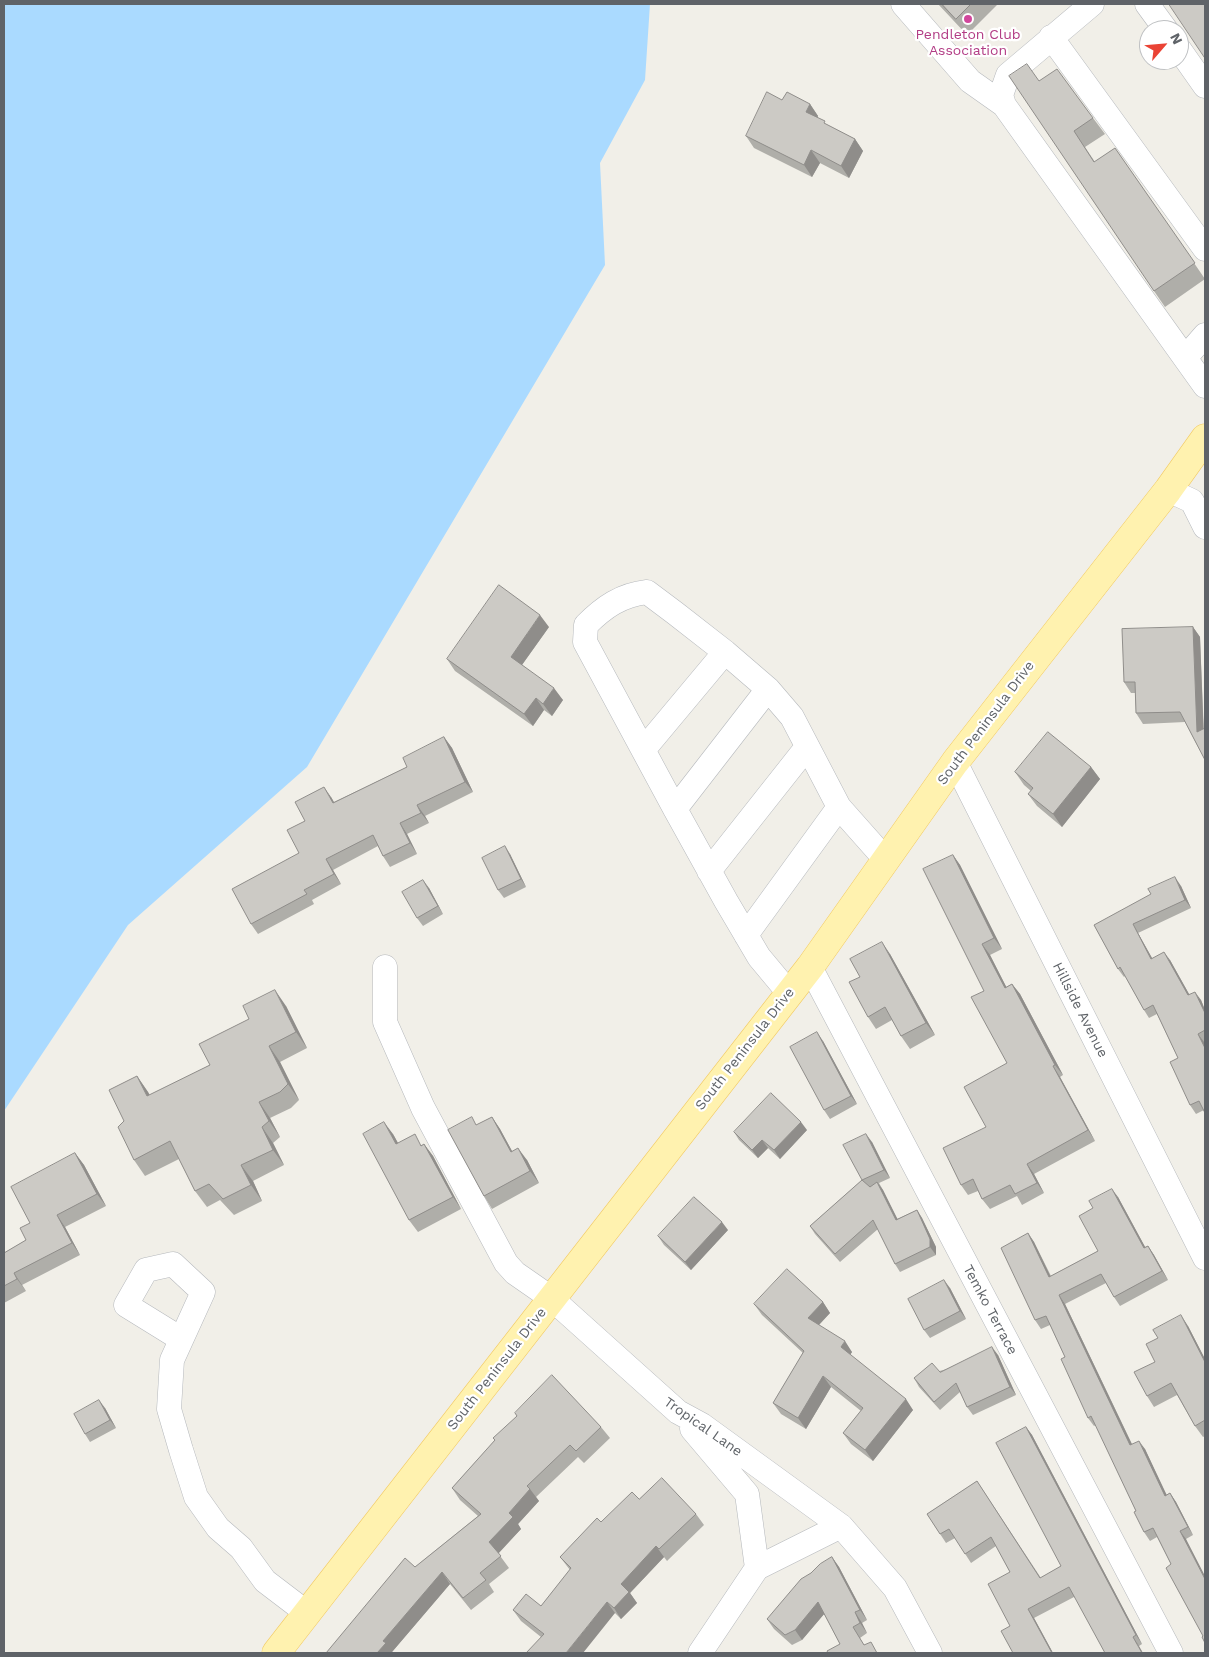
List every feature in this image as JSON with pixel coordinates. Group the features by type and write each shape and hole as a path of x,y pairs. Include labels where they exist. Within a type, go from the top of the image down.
{"main road":[{"name":"South Peninsula Drive","path":"276,1653 810,967 955,762 1168,490 1205,438"}],"street":[{"path":"903,4 970,81 1004,105"},
{"path":"1092,4 1008,75 1001,95 1004,105 1205,386"},
{"path":"1147,4 1159,20"},
{"path":"1051,37 1205,250"},
{"path":"1189,63 1205,86"},
{"path":"1185,358 1205,334"},
{"path":"1168,490 1192,501 1205,527"},
{"path":"789,993 759,957 674,809 644,749 585,642 586,625 602,609 632,594 646,592 676,613 768,688 792,717 839,807 886,860"},
{"path":"644,749 725,652"},
{"path":"674,809 768,688"},
{"path":"709,871 807,747"},
{"name":"Hillside Avenue","path":"955,762 1205,1258"},
{"path":"746,935 839,807"},
{"name":"Tropical Lane","path":"385,967 385,1022 423,1108 506,1263 515,1273 551,1298 678,1412 702,1425 841,1526 895,1588 930,1653"},
{"name":"Temko Terrace","path":"810,967 1171,1653"},
{"path":"181,1339 172,1360 169,1409 196,1497 218,1528 241,1548 265,1580 307,1613"},
{"path":"678,1412 747,1494 757,1568"},
{"path":"700,1653 757,1568 841,1526"}],"water":[{"path":"4,4 650,4 645,80 600,163 605,265 307,767 128,925 4,1111"}],"building":[{"path":"942,4 971,4 956,19"},
{"path":"1169,4 1205,4 1205,58 1189,34 1189,20 1180,20"},
{"path":"1027,64 1039,81 1057,69 1093,118 1074,131 1094,162 1115,148 1195,263 1154,291 1009,76"},
{"path":"767,92 782,100 787,92 810,104 806,112 855,139 841,166 811,150 804,165 746,136"},
{"path":"499,585 540,615 511,657 554,688 543,704 536,698 524,714 447,659"},
{"path":"1193,627 1197,732 1205,728 1205,760 1180,712 1136,713 1135,682 1124,682 1122,629"},
{"path":"1048,732 1091,767 1053,814 1028,794 1033,788 1015,772"},
{"path":"444,737 465,782 417,805 421,813 400,823 410,843 383,856 373,835 326,859 334,874 304,890 307,894 251,924 232,889 299,853 287,830 305,821 295,802 324,787 333,803 407,767 403,758"},
{"path":"505,846 521,879 498,890 482,858"},
{"path":"953,855 994,938 982,944 1005,988 1012,984 1088,1130 1027,1164 1037,1183 1015,1194 1010,1185 982,1199 973,1179 961,1185 943,1148 986,1127 964,1087 1007,1063 971,997 984,991 923,869"},
{"path":"1175,877 1185,900 1133,924 1151,959 1164,952 1188,995 1195,992 1205,1013 1205,1030 1198,1034 1205,1048 1205,1113 1199,1101 1190,1105 1170,1062 1178,1058 1153,1005 1144,1010 1120,967 1118,969 1094,925 1151,894 1148,889"},
{"path":"423,880 438,906 417,918 402,892"},
{"path":"882,942 926,1023 901,1036 885,1007 868,1017 849,982 860,977 850,959"},
{"path":"275,990 296,1032 269,1046 288,1084 280,1092 259,1102 269,1121 262,1127 273,1150 241,1165 251,1185 223,1199 209,1184 195,1191 170,1141 134,1160 118,1127 124,1121 109,1090 137,1076 147,1096 210,1065 199,1044 249,1019 243,1006"},
{"path":"817,1032 851,1096 824,1110 790,1047"},
{"path":"771,1093 801,1122 774,1150 762,1140 752,1150 734,1132"},
{"path":"472,1117 476,1125 492,1117 511,1152 518,1148 530,1171 484,1196 448,1130"},
{"path":"384,1122 396,1144 415,1134 421,1146 424,1144 453,1197 409,1220 363,1134"},
{"path":"866,1134 884,1170 862,1180 843,1145"},
{"path":"75,1153 97,1194 57,1215 72,1243 14,1273 17,1279 4,1286 4,1253 26,1240 20,1228 30,1223 11,1187"},
{"path":"862,1180 870,1187 877,1182 896,1220 917,1210 930,1239 930,1247 895,1264 873,1220 835,1254 810,1226"},
{"path":"1112,1189 1144,1248 1148,1246 1162,1271 1114,1297 1101,1274 1059,1295 1130,1445 1139,1441 1165,1496 1170,1493 1188,1527 1180,1531 1205,1579 1205,1643 1166,1568 1171,1564 1153,1528 1144,1532 1091,1416 1088,1418 1061,1359 1065,1357 1046,1316 1035,1320 1001,1248 1028,1233 1049,1277 1098,1251 1079,1216 1093,1208 1089,1201"},
{"path":"694,1197 722,1222 685,1262 658,1236"},
{"path":"787,1269 823,1302 808,1318 845,1341 841,1347 906,1399 865,1450 843,1433 863,1408 823,1376 798,1418 773,1403 804,1351 754,1304"},
{"path":"944,1280 960,1311 924,1330 908,1299"},
{"path":"1181,1315 1205,1362 1205,1420 1195,1426 1171,1383 1147,1396 1134,1372 1155,1362 1146,1344 1158,1338 1153,1330"},
{"path":"992,1347 1010,1387 967,1407 956,1383 934,1402 914,1378 932,1363 940,1372"},
{"path":"552,1375 601,1427 576,1451 570,1445 527,1486 530,1489 509,1513 513,1517 489,1542 501,1556 480,1573 486,1580 463,1598 442,1572 383,1641 386,1643 377,1653 326,1653 405,1558 415,1567 481,1514 452,1488 495,1440 493,1438 517,1416 515,1413"},
{"path":"99,1400 110,1420 85,1434 74,1414"},
{"path":"1026,1427 1136,1635 1133,1637 1142,1653 1105,1653 1069,1587 1028,1609 1052,1653 1013,1653 1001,1631 1010,1626 988,1584 1010,1572 991,1537 965,1554 949,1529 940,1534 927,1514 977,1481 1040,1578 1061,1566 996,1443"},
{"path":"662,1478 696,1514 659,1549 656,1546 621,1584 629,1592 614,1608 607,1602 566,1653 526,1653 544,1634 513,1610 526,1594 541,1606 571,1568 560,1557 597,1518 601,1522 632,1492 639,1499"},
{"path":"832,1557 860,1610 855,1612 860,1623 853,1627 864,1645 871,1642 877,1653 828,1653 827,1651 840,1644 818,1602 795,1630 785,1635 767,1619 801,1579"}],"place":[{"name":"Pendleton Club Association","path":"968,19"}]}
